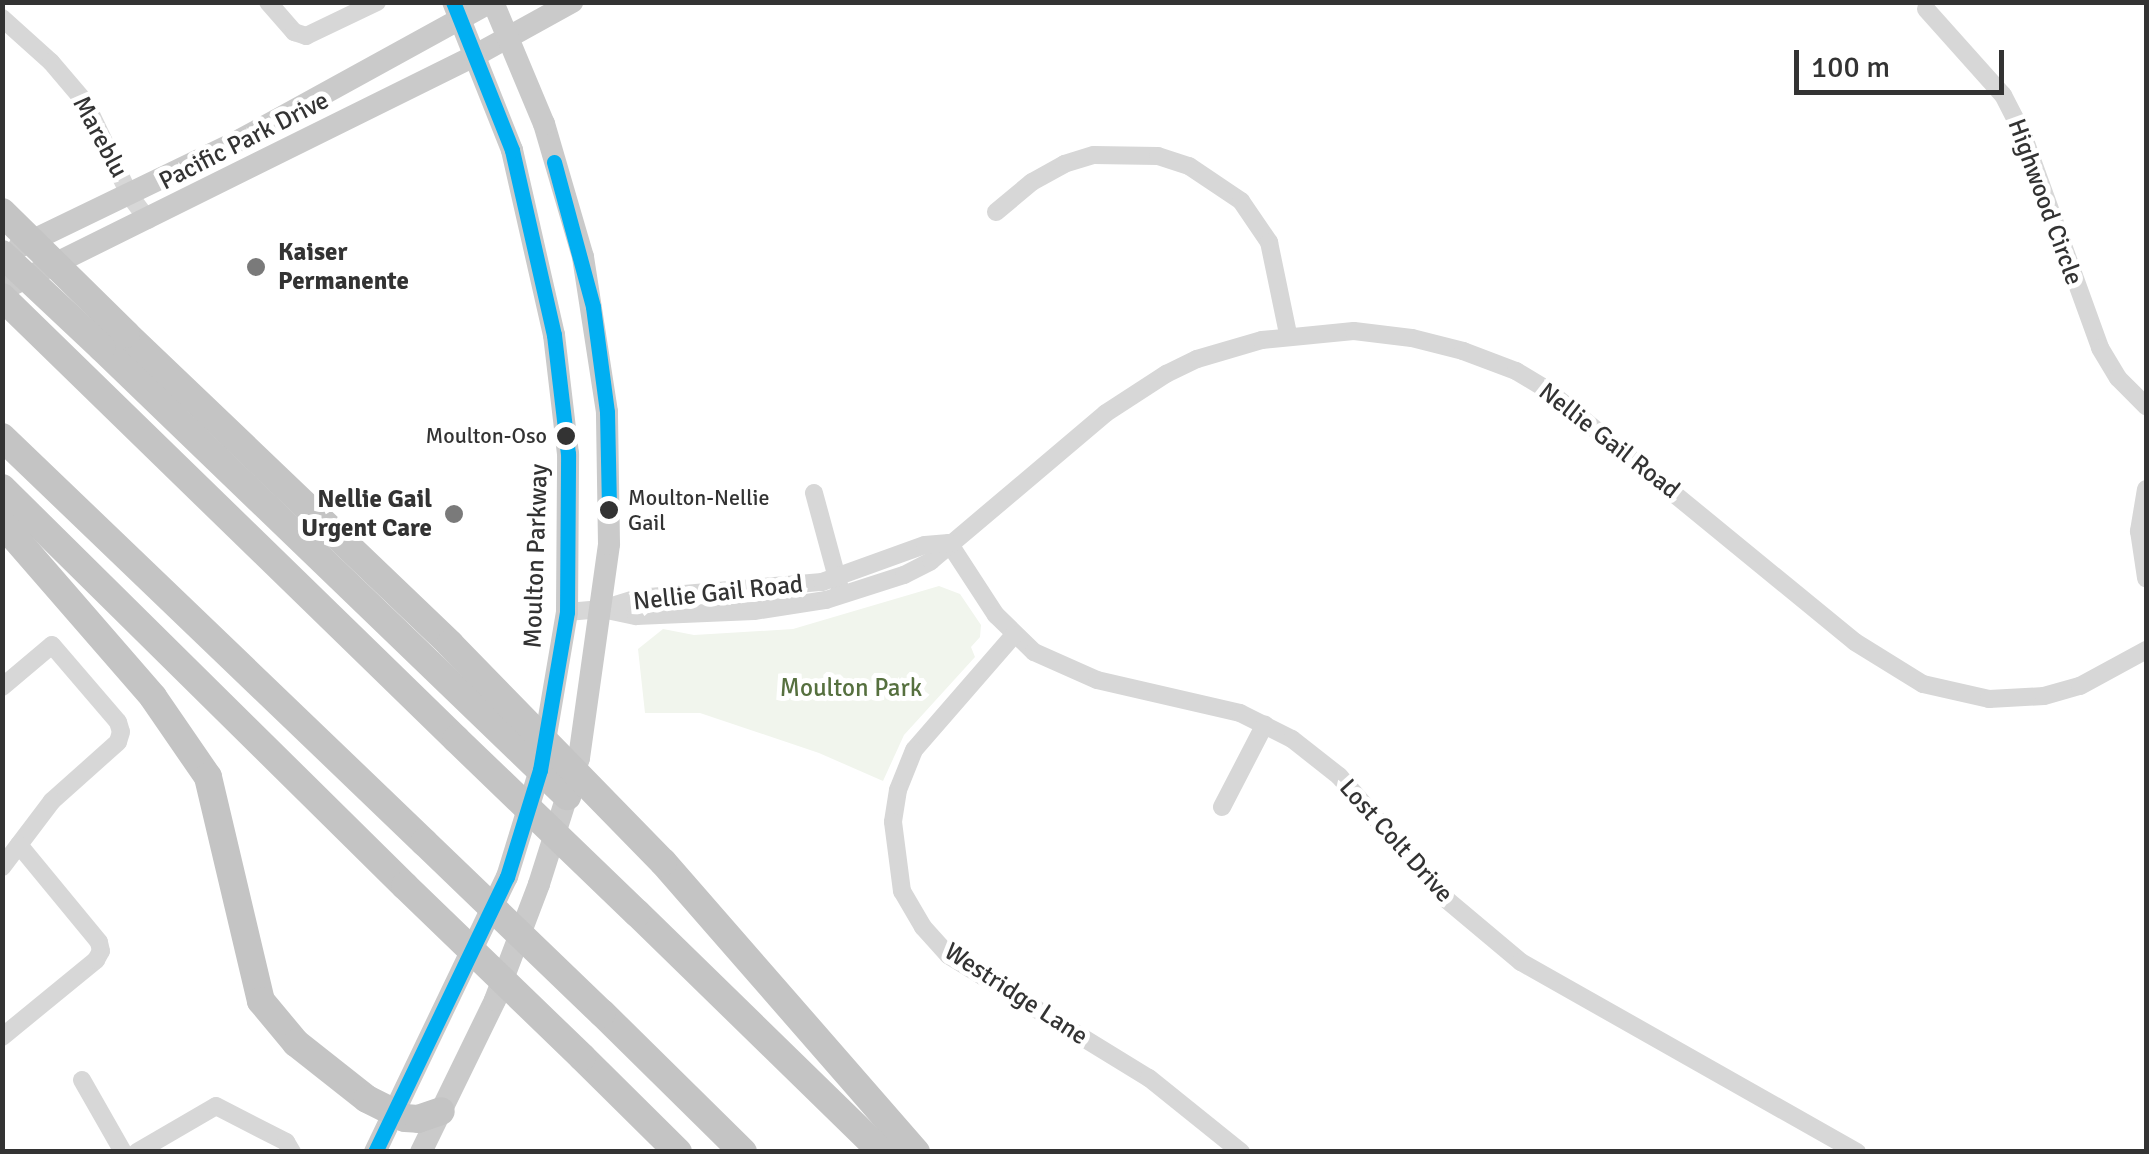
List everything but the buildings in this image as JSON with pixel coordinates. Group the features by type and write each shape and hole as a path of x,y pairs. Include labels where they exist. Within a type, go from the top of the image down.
{"highway":[{"path":"2,212 114,341 568,796"},
{"path":"2,254 114,341 450,644 663,862 916,1152"},
{"path":"2,293 882,1152"},
{"path":"2,436 743,1152"},
{"path":"2,488 678,1152"},
{"path":"2,522 153,697 208,778 261,1001 296,1043 367,1100 394,1114 418,1119 441,1110"}],"main road":[{"name":"Pacific Park Drive","path":"2,254 130,196 456,11 492,2"},
{"path":"420,1152 494,1000 568,796 589,710 602,609 610,476 607,412 593,307 544,124 492,2"},
{"name":"Pacific Park Drive","path":"2,293 476,55 572,2"},
{"name":"Moulton Parkway","path":"375,1152 508,877 540,770 567,612 568,454 554,336 512,150 456,11"}],"street":[{"path":"268,2 294,32 306,36 376,2"},
{"name":"Highwood Circle","path":"1926,9 2003,96 2022,132 2100,348 2118,378 2146,406"},
{"name":"Mareblu","path":"2,18 51,62 85,102 130,196 148,220"},
{"path":"996,212 1032,182 1064,164 1094,156 1142,154 1189,166 1240,201 1270,242 1288,334"},
{"name":"Nellie Gail Road","path":"567,612 602,609 638,598 839,586 925,545 949,543 1136,392 1197,358 1288,334 1354,331 1412,338 1516,371 1580,414 1855,642 1924,684 1989,698 2044,696 2090,681 2146,650"},
{"path":"2146,489 2139,531 2146,578"},
{"path":"814,493 839,586"},
{"name":"Lost Colt Drive","path":"949,543 976,587 1014,636 1064,669 1209,703 1265,724 1339,776 1446,900 1520,962 1857,1152"},
{"name":"Westridge Lane","path":"1014,636 914,750 898,790 893,822 902,891 923,927 948,955 1149,1078 1242,1152"},
{"path":"2,687 52,645 118,722 121,732 118,742 52,801 2,867"},
{"path":"1222,807 1265,724"},
{"path":"2,1037 96,960 100,951 99,942 20,845"},
{"path":"82,1080 124,1152"},
{"path":"137,1152 216,1106 286,1142 292,1151"}],"green space":[{"name":"Moulton Park","path":"939,586 960,594 981,625 980,637 971,647 975,657 904,735 883,781 819,753 700,713 645,713 638,649 663,629 694,635 793,629"}],"transit line":[{"path":"375,1152 507,877 540,770 567,612 568,454 554,335 512,150 453,2"},
{"path":"554,162 593,307 607,412 609,510"}],"place":[{"name":"Kaiser Permanente","path":"256,267"},
{"name":"Moulton-Oso","path":"566,436"},
{"name":"Moulton-Nellie Gail","path":"609,510"},
{"name":"Nellie Gail Urgent Care","path":"454,514"}]}
